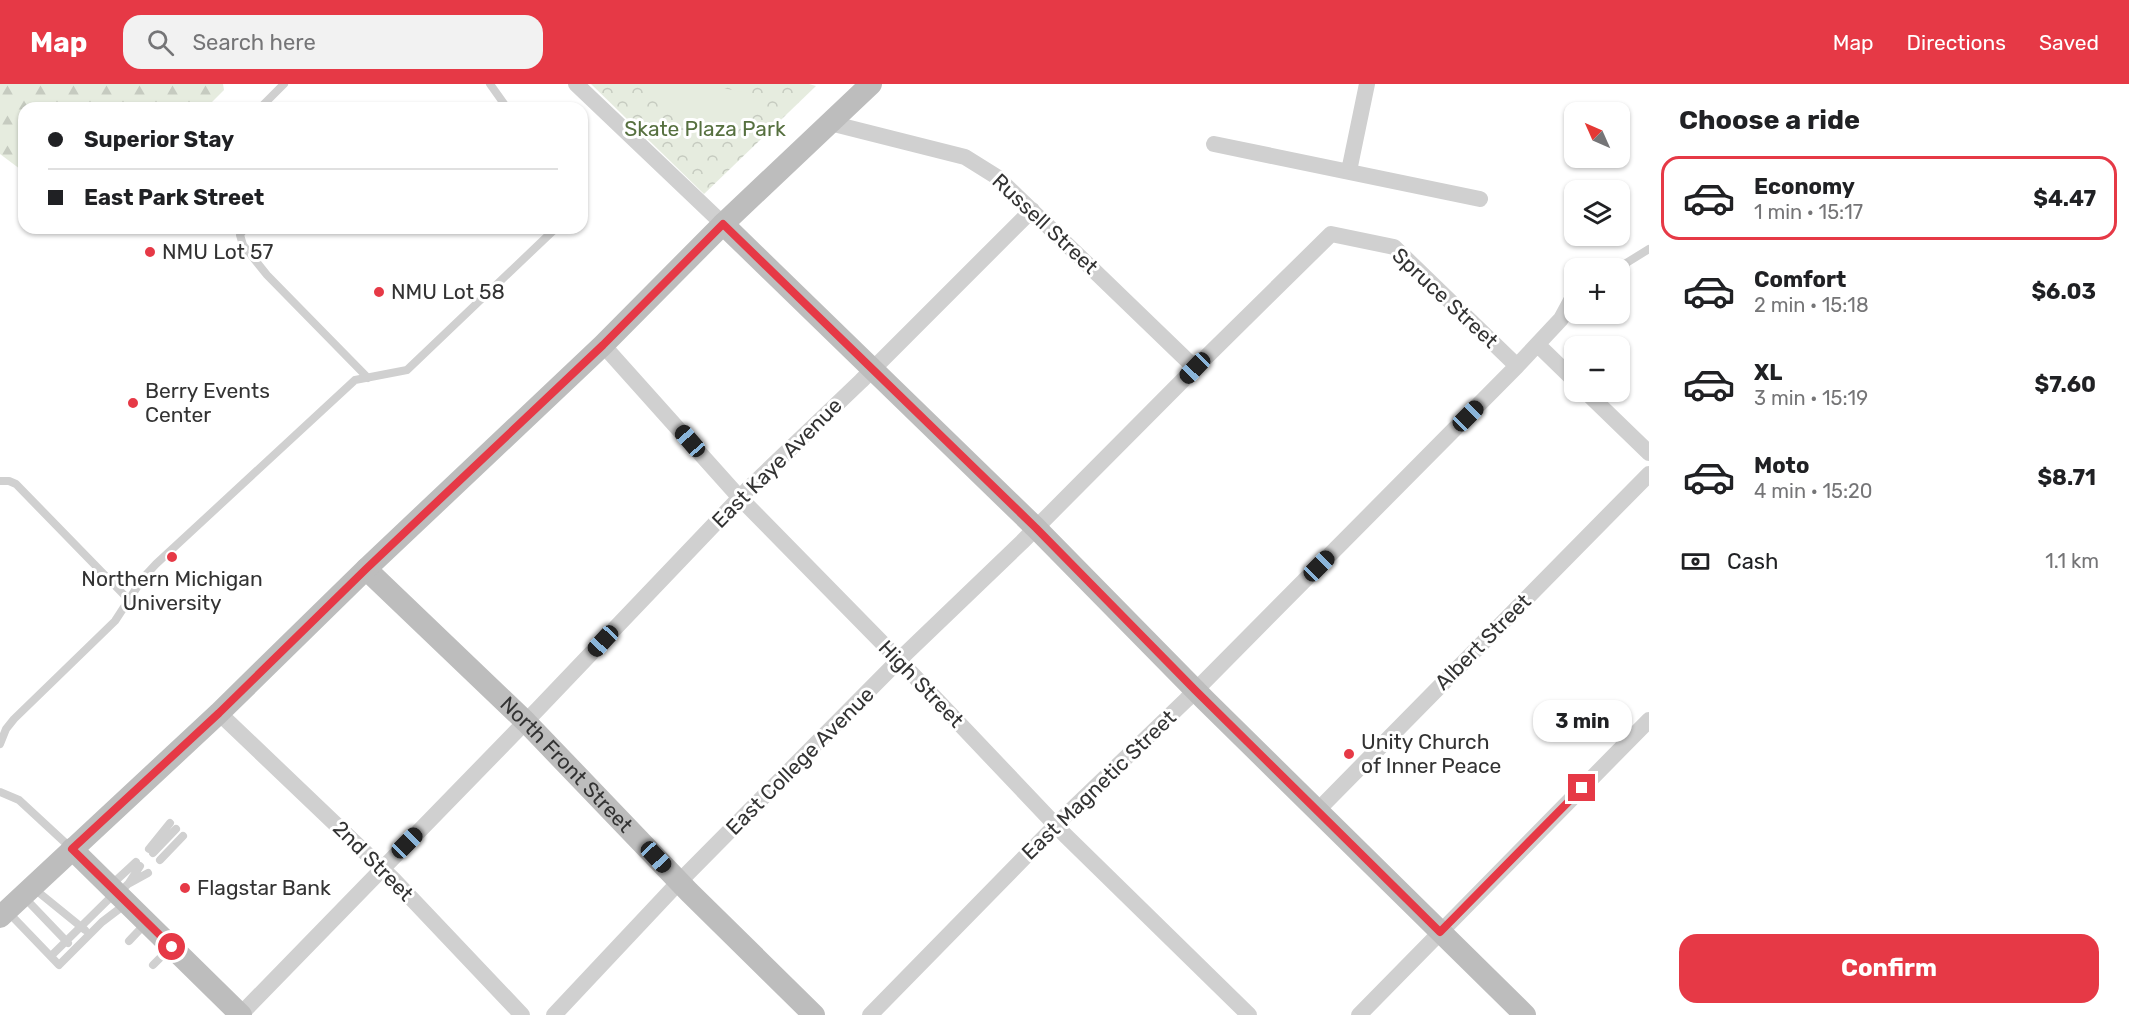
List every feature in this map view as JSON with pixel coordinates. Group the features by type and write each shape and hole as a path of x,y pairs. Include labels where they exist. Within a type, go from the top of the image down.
{"street":[{"path":"576,84 1036,528 1195,690 1525,1015"},
{"path":"15,903 219,713 366,569 603,345 723,224 871,84"},
{"path":"1349,171 1367,84"},
{"name":"Russell Street","path":"830,123 966,157 997,177 1195,368"},
{"path":"1214,144 1480,199"},
{"name":"East Kaye Avenue","path":"241,1015 740,498 1032,210"},
{"name":"East College Avenue","path":"554,1015 679,882 899,660 1036,528 1331,234"},
{"name":"Spruce Street","path":"1331,234 1394,247 1517,366"},
{"name":"East Magnetic Street","path":"870,1015 1056,825 1195,690 1538,345 1564,314"},
{"name":"High Street","path":"603,345 740,498 1056,825 1249,1015"},
{"path":"1538,345 1564,370"},
{"path":"1596,402 1649,453"},
{"name":"Albert Street","path":"1317,811 1649,474"},
{"name":"North Front Street","path":"366,569 526,722 679,882 814,1015"},
{"name":"2nd Street","path":"219,713 382,868 522,1015"},
{"path":"1359,1015 1649,720"},
{"path":"72,849 120,892 241,1015"}],"lane":[{"path":"266,102 284,84"},
{"path":"490,84 503,102"},
{"path":"241,234 243,245 267,275 368,378"},
{"path":"0,744 6,729 14,718 115,621 143,578 156,564 356,380 407,370 550,234"},
{"path":"1630,261 1649,249"},
{"path":"0,482 9,481 15,484 129,600"},
{"path":"0,792 19,800 72,849"},
{"path":"173,826 154,854 183,836"},
{"path":"15,903 51,956 59,964 90,934 138,864 120,892"},
{"path":"51,956 120,892 148,873"},
{"path":"15,903 81,927 90,934"},
{"path":"15,903 66,941 74,950"},
{"path":"129,941 147,922"},
{"path":"153,965 172,947"}],"green space":[{"path":"0,84 223,84 224,90 212,102 18,102 18,168 0,154"},
{"name":"Skate Plaza Park","path":"591,84 809,84 816,86 704,194"},
{"path":"641,84 704,84 756,95 755,103 707,149"}],"place":[{"name":"NMU Lot 57","path":"150,252"},
{"name":"NMU Lot 58","path":"379,292"},
{"name":"Berry Events Center","path":"133,403"},
{"name":"Northern Michigan University","path":"172,557"},
{"name":"Unity Church of Inner Peace","path":"1349,754"},
{"name":"Flagstar Bank","path":"185,888"}],"route":[{"path":"172,947 72,849 219,713 366,569 603,345 723,224 1036,528 1195,690 1440,932 1582,788"}]}
